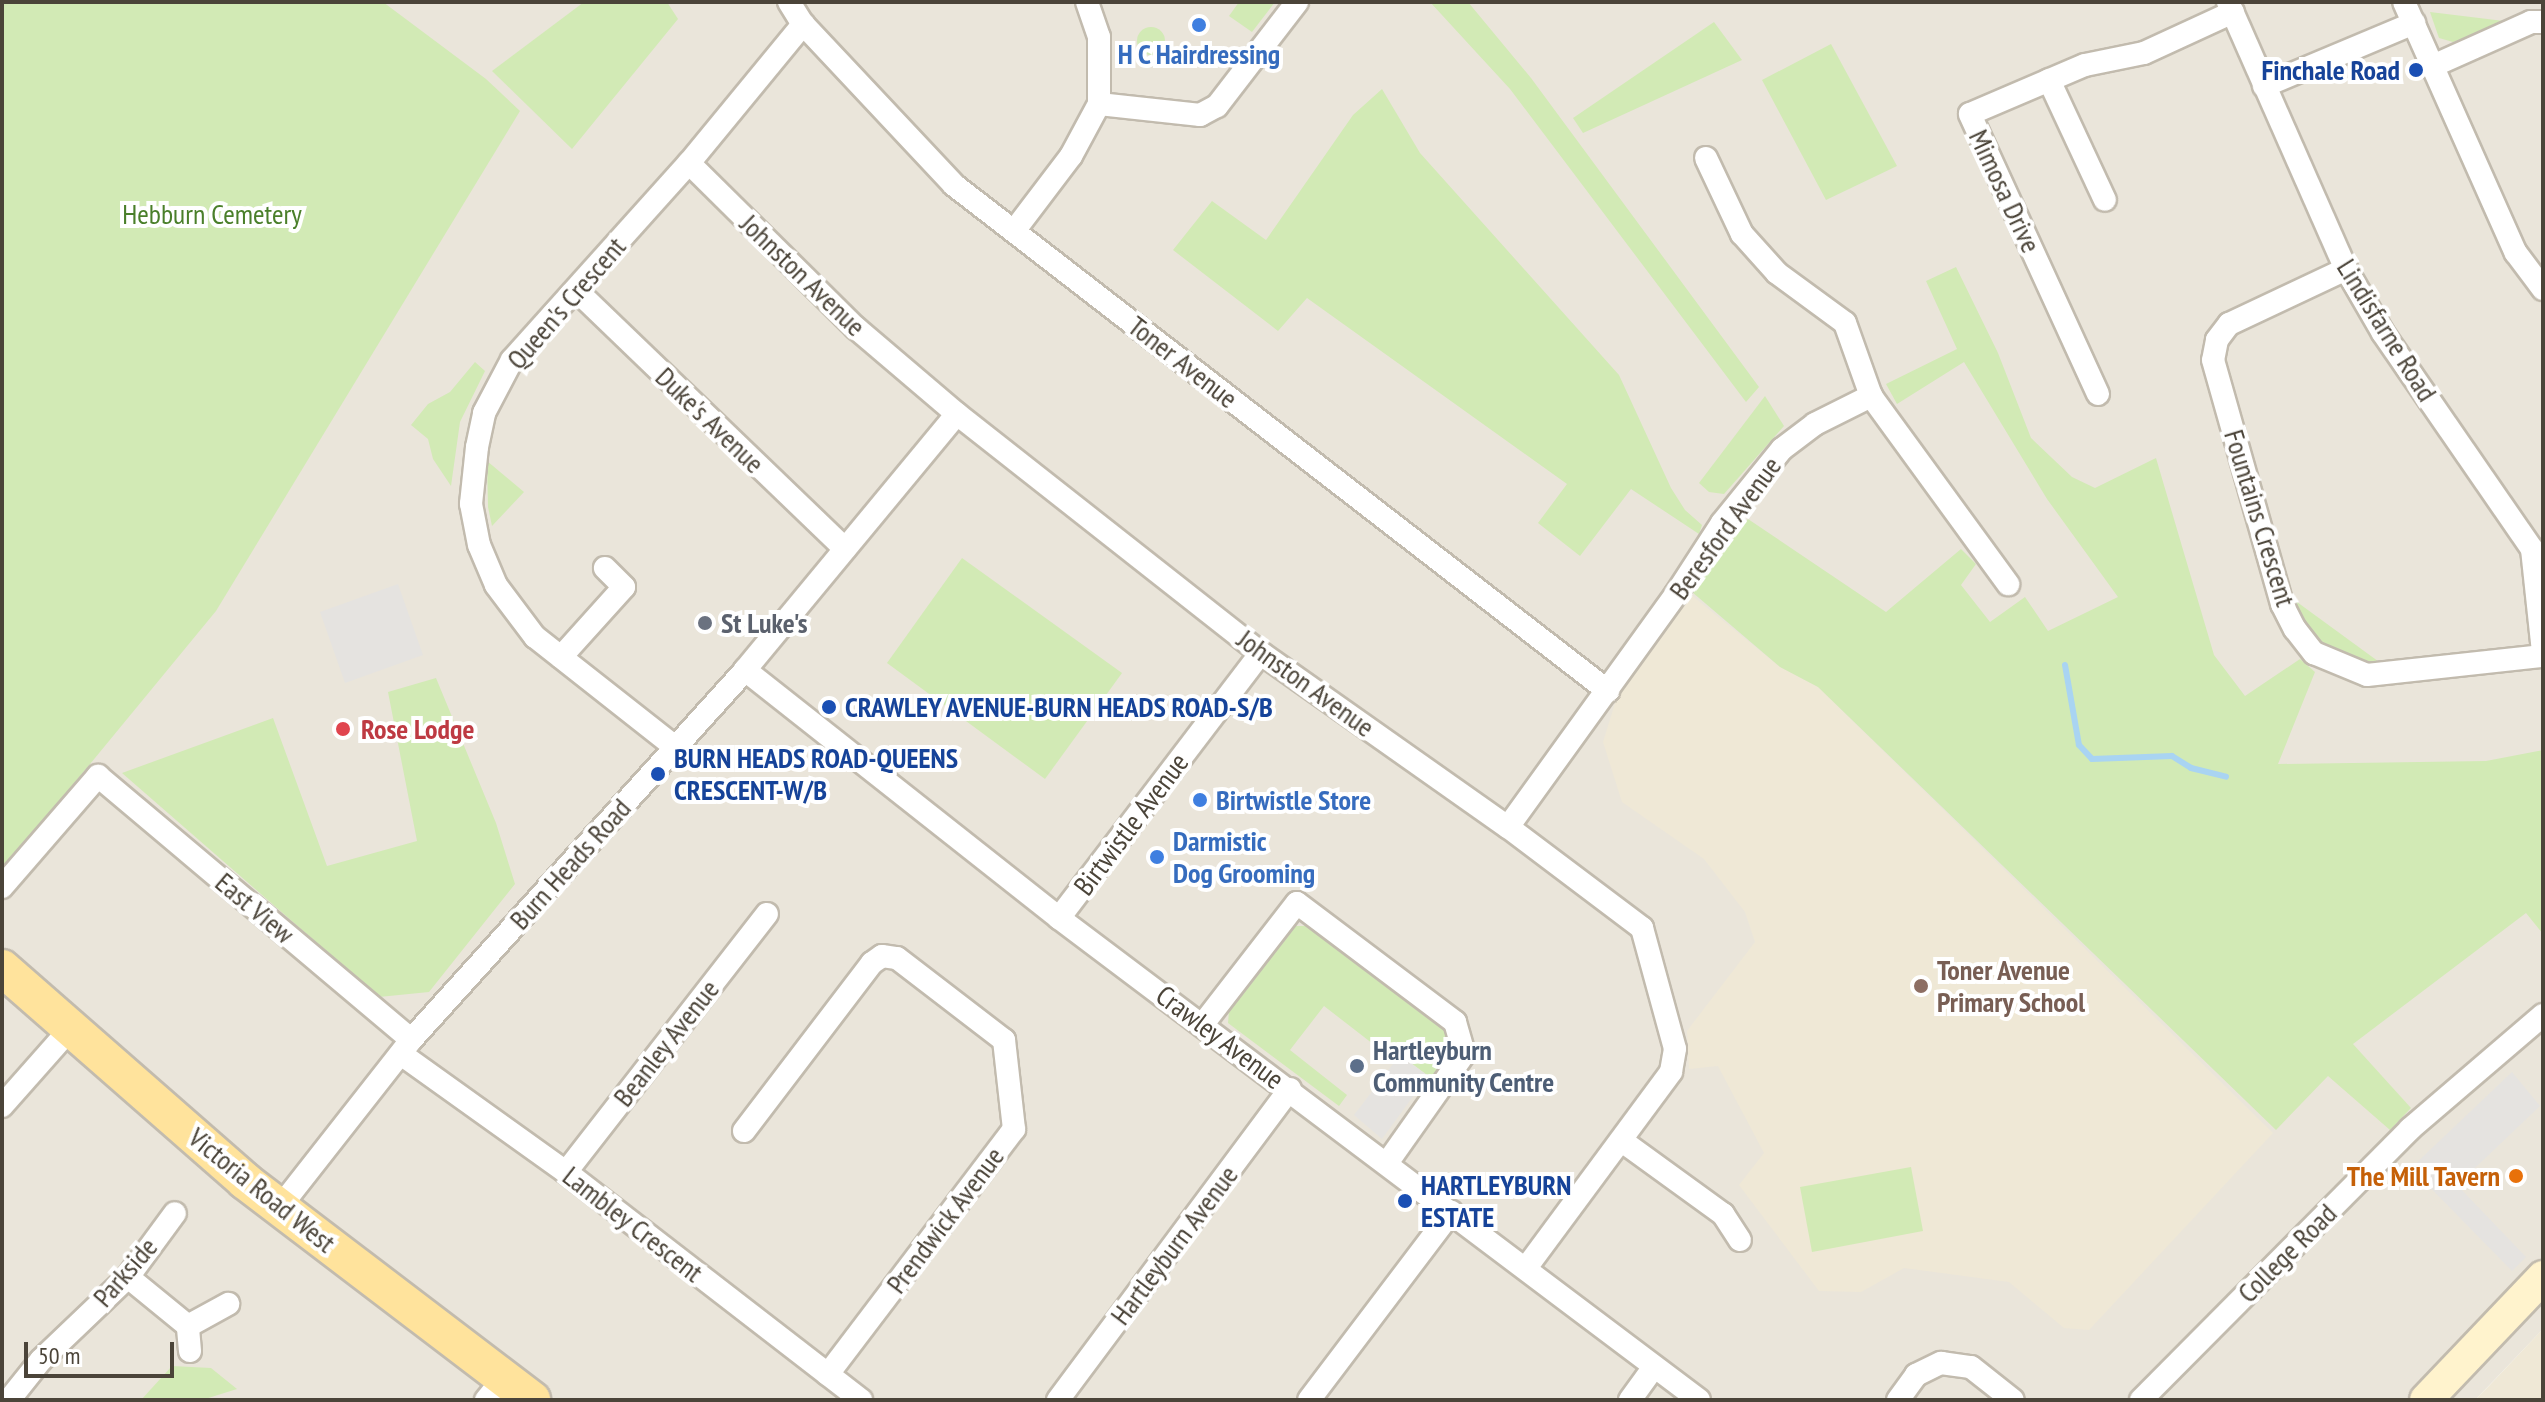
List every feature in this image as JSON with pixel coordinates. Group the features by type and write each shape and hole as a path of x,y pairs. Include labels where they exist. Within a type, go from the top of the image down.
{"main road":[{"name":"Victoria Road West","path":"2,968 245,1181 495,1389 532,1400"},
{"path":"2426,1400 2543,1277"}],"street":[{"name":"Toner Avenue","path":"789,2 803,24 954,185 1608,691"},
{"path":"1014,231 1071,156 1099,104 1099,37 1087,2"},
{"path":"1099,104 1200,115 1217,106 1297,2"},
{"name":"Mimosa Drive","path":"2098,394 1970,114 2085,65 2144,53 2230,7"},
{"name":"Lindisfarne Road","path":"2230,7 2346,269 2383,333 2532,549 2543,654"},
{"path":"2264,86 2409,12 2516,253 2543,289"},
{"path":"2435,65 2531,22 2543,22"},
{"name":"Queen's Crescent","path":"675,747 535,637 496,585 479,545 471,504 484,413 512,360 689,163 803,24"},
{"path":"2049,80 2105,200"},
{"path":"1706,158 1742,234 1777,273 1845,323 1871,396 2008,584"},
{"name":"Johnston Avenue","path":"689,163 856,328 957,414 1261,653 1508,827 1642,928 1675,1049 1671,1072 1526,1268"},
{"name":"Fountains Crescent","path":"2346,269 2229,324 2217,340 2213,360 2288,616 2314,653 2367,675 2543,654"},
{"name":"Duke's Avenue","path":"576,290 845,549"},
{"name":"Beresford Avenue","path":"1508,827 1608,691 1722,523 1782,449 1815,424 1871,396"},
{"name":"Burn Heads Road","path":"280,1207 406,1047 745,670 957,414"},
{"path":"561,657 624,587 605,568"},
{"name":"Birtwistle Avenue","path":"1059,918 1261,653"},
{"name":"Crawley Avenue","path":"745,670 1059,918 1699,1400"},
{"name":"East View","path":"2,887 98,776 406,1047"},
{"path":"1203,1024 1297,903 1443,1012 1455,1022 1464,1054 1387,1163"},
{"name":"Beanley Avenue","path":"566,1172 767,914"},
{"name":"Prendwick Avenue","path":"744,1131 872,963 882,956 897,958 1004,1040 1014,1129 828,1374"},
{"name":"College Road","path":"2141,1400 2410,1129 2543,1015"},
{"path":"2,1106 72,1027"},
{"name":"Lambley Crescent","path":"406,1047 861,1400"},
{"name":"Hartleyburn Avenue","path":"1058,1400 1290,1089"},
{"path":"1622,1141 1723,1214 1740,1240"},
{"path":"1309,1400 1451,1212"},
{"name":"Parkside","path":"9,1400 41,1360 128,1277 175,1213"},
{"path":"128,1277 188,1326 190,1351"},
{"path":"188,1326 228,1304"},
{"path":"1898,1400 1916,1375 1941,1363 1971,1367 2013,1400"},
{"path":"1630,1400 1654,1367"}],"shaded area":[{"path":"2,2 2543,2 2543,1329 2475,1400 2,1400"},
{"path":"398,584 423,655 345,683 320,612"},
{"name":"Toner Avenue Primary School","path":"1690,594 1780,667 1818,687 2273,1133 2089,1330 2064,1328 2009,1282 1904,1268 1861,1292 1819,1291 1739,1185 1764,1153 1718,1066 1689,1069 1687,1031 1755,942 1745,912 1704,859 1622,802 1603,742 1617,697"},
{"path":"1400,1055 1428,1076 1382,1139 1354,1115"},
{"path":"2512,1072 2540,1106 2457,1185 2526,1257 2512,1271 2411,1168"},
{"path":"2543,1329 2543,1400 2475,1400 2488,1387"}],"green space":[{"name":"Hebburn Cemetery","path":"2,2 383,2 486,79 520,111 216,611 2,871"},
{"path":"584,2 667,2 678,19 572,149 492,71"},
{"path":"1239,2 1275,2 1252,32 1229,16"},
{"path":"1430,2 1468,2 1531,78 1759,387 1746,402 1510,89"},
{"path":"2430,12 2512,22 2453,42 2439,38"},
{"path":"1714,22 1742,60 1583,133 1573,118"},
{"path":"1151,27 1161,31 1165,41 1161,51 1151,55 1141,51 1137,41 1141,31"},
{"path":"1831,44 1897,166 1826,200 1762,80"},
{"path":"1382,89 1420,153 1619,375 1671,488 1685,510 1702,525 1699,534 1631,489 1580,556 1538,523 1567,484 1307,298 1278,331 1173,250 1212,201 1266,240 1353,115"},
{"path":"1956,267 1998,353 2031,438 2072,477 2095,488 2156,458 2214,655 2245,696 2300,659 2315,672 2278,764 2486,761 2543,750 2543,934 2526,913 2353,1044 2411,1108 2390,1130 2328,1076 2276,1130 1818,687 1780,667 1692,592 1748,519 1886,612 1961,549 1976,564 1961,585 1990,622 2025,597 2048,631 2118,597 2047,499 1964,362 1897,404 1886,384 1957,349 1926,281"},
{"path":"475,362 485,371 460,422 451,486 433,459 428,439 411,425 428,404 450,392"},
{"path":"1765,396 1784,426 1724,494 1709,492 1699,483"},
{"path":"487,461 524,492 492,526 488,507"},
{"path":"962,558 1122,673 1045,779 887,663"},
{"path":"2286,594 2386,667 2358,666 2317,644"},
{"path":"436,678 496,823 515,884 429,992 379,997 122,773 273,718 327,866 417,841 388,692"},
{"path":"1295,926 1306,926 1446,1029 1454,1051 1434,1080 1400,1055 1395,1061 1324,1006 1290,1050 1347,1095 1339,1106 1228,1023 1229,1011"},
{"path":"1911,1167 1923,1231 1812,1252 1800,1187"},
{"path":"172,1366 211,1368 237,1389 202,1400 141,1400"}],"waterway":[{"path":"2065,665 2079,745 2092,759 2172,756 2191,768 2226,777"}],"place":[{"name":"H C Hairdressing","path":"1199,25"},
{"name":"Finchale Road","path":"2416,70"},
{"name":"St Luke's","path":"705,623"},
{"name":"CRAWLEY AVENUE-BURN HEADS ROAD-S/B","path":"829,707"},
{"name":"Rose Lodge","path":"343,729"},
{"name":"BURN HEADS ROAD-QUEENS CRESCENT-W/B","path":"658,774"},
{"name":"Birtwistle Store","path":"1200,800"},
{"name":"Darmistic Dog Grooming","path":"1157,857"},
{"name":"Toner Avenue Primary School","path":"1921,986"},
{"name":"Hartleyburn Community Centre","path":"1357,1066"},
{"name":"The Mill Tavern","path":"2516,1176"},
{"name":"HARTLEYBURN ESTATE","path":"1405,1201"}]}
